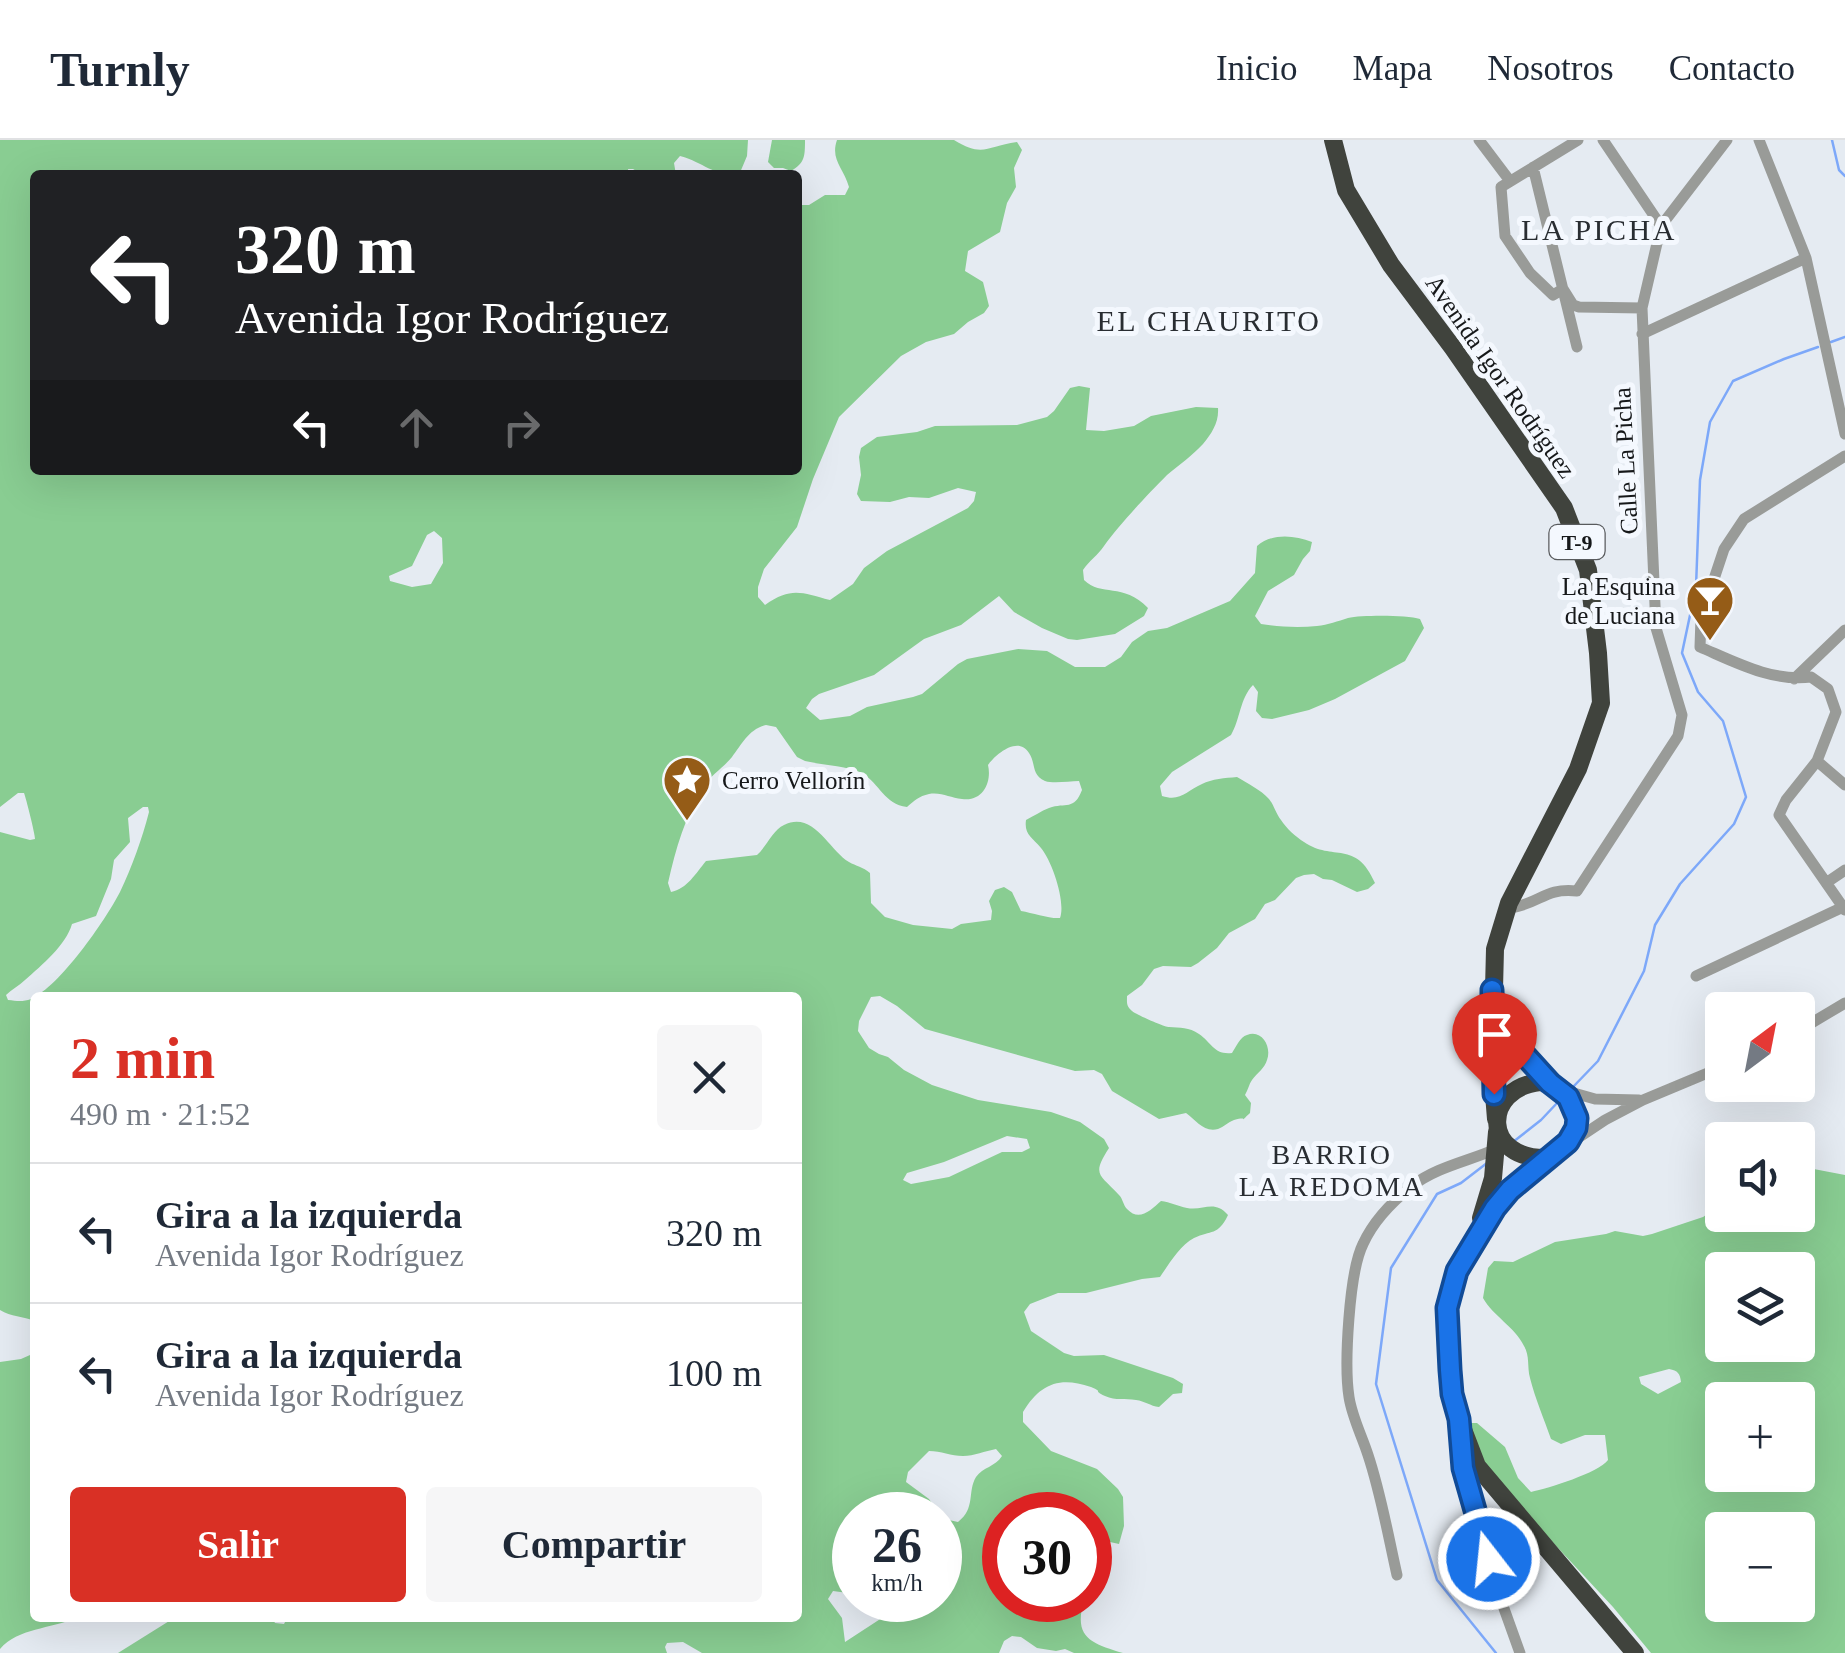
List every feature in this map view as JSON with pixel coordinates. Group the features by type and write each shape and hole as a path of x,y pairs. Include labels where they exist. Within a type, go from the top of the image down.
{"highway":[{"name":"Avenida Igor Rodríguez","path":"1334,140 1346,190 1390,265 1564,508 1588,570 1602,703 1578,769 1510,903 1495,949 1492,990 1492,1009 1500,1028 1555,1086"},
{"name":"Avenida Igor Rodríguez","path":"1492,990 1492,1070 1500,1141"},
{"path":"1555,1086 1540,1082 1520,1085 1510,1094 1500,1141 1522,1155 1538,1158 1549,1158 1562,1150"},
{"name":"T-9","path":"1555,1086 1574,1108 1576,1128 1562,1150 1510,1190 1475,1238 1457,1271 1447,1308 1451,1382 1459,1419 1477,1466 1635,1653"},
{"name":"T-9","path":"1475,1238 1500,1141"}],"street":[{"path":"1479,140 1510,181"},
{"path":"1563,289 1553,295 1530,273 1505,236 1501,187 1578,140"},
{"path":"1604,140 1660,226"},
{"name":"Calle La Picha","path":"1510,903 1514,907 1533,903 1546,893 1578,890 1678,736 1682,715 1656,628 1642,308 1660,226 1727,140"},
{"path":"1759,140 1806,258 1845,434"},
{"path":"1532,168 1577,348"},
{"path":"1642,334 1806,258"},
{"path":"1563,289 1579,307 1642,308"},
{"path":"1696,976 1844,909 1779,815 1786,800 1817,762 1836,712 1828,689 1811,677 1794,679 1756,671 1700,647 1701,618 1724,549 1744,519 1845,456"},
{"path":"1794,679 1845,630"},
{"path":"1817,762 1845,786"},
{"path":"1826,884 1845,870"},
{"path":"1815,1021 1845,1004"},
{"path":"1562,1150 1604,1120 1705,1074"},
{"path":"1555,1086 1581,1096 1643,1100"},
{"path":"1397,1575 1369,1456 1349,1398 1348,1339 1357,1263 1377,1222 1411,1187 1426,1176 1470,1161 1500,1141"},
{"path":"1459,1419 1463,1468 1497,1589 1520,1653"}],"green space":[{"path":"0,140 748,140 741,170 713,170 680,156 674,163 675,170 30,170 30,475 802,475 802,205 825,195 845,195 849,187 836,159 837,140 954,140 979,150 1017,142 1022,150 1014,168 1016,187 1007,203 1000,232 968,251 965,271 983,282 989,306 954,334 926,342 901,356 839,417 797,527 764,569 758,597 765,605 790,593 830,600 887,551 968,508 974,501 976,492 958,488 929,498 861,501 857,494 861,448 877,437 935,426 1017,425 1047,417 1070,388 1079,386 1090,388 1086,430 1134,426 1151,416 1196,407 1218,408 1214,427 1203,444 1151,491 1083,570 1084,580 1091,585 1130,595 1148,608 1144,616 1115,634 1077,640 1042,628 1014,612 999,596 961,625 924,639 874,675 819,694 806,708 820,720 850,716 867,707 922,694 967,659 1018,649 1047,651 1075,667 1105,667 1148,631 1167,628 1230,601 1255,573 1257,546 1276,537 1312,542 1294,575 1268,591 1255,616 1261,624 1310,627 1355,617 1395,616 1420,619 1424,628 1405,661 1309,710 1262,718 1256,711 1258,692 1253,685 1231,735 1172,772 1160,786 1162,796 1174,798 1210,781 1237,777 1271,801 1283,823 1298,838 1315,848 1352,856 1368,869 1375,883 1357,892 1314,874 1296,878 1275,900 1265,904 1255,919 1229,933 1198,963 1191,967 1154,969 1127,996 1134,1013 1195,1032 1221,1052 1232,1053 1247,1035 1261,1037 1268,1055 1245,1095 1251,1103 1250,1113 1244,1119 1213,1130 1204,1128 1186,1113 1159,1119 1112,1091 1102,1074 1094,1070 1075,1071 925,1029 880,996 871,997 859,1021 858,1031 869,1048 932,1085 978,1100 1051,1112 1080,1122 1104,1139 1109,1148 1100,1164 1100,1174 1131,1213 1145,1213 1161,1201 1193,1209 1213,1207 1228,1215 1217,1229 1184,1245 1160,1277 1086,1293 1058,1293 1030,1304 1024,1312 1031,1331 1064,1353 1104,1355 1183,1384 1182,1393 1173,1394 1159,1407 1109,1398 1080,1384 1060,1383 1036,1395 1023,1412 1023,1422 1051,1451 1097,1469 1118,1489 1123,1497 1124,1526 1119,1544 1112,1542 1112,1492 982,1492 982,1622 1081,1622 1087,1637 1123,1653 1056,1651 1037,1648 1012,1636 1004,1641 999,1653 702,1653 683,1642 667,1643 667,1653 118,1653 168,1622 802,1622 802,992 43,992 81,951 120,892 149,812 148,807 143,807 128,818 130,842 114,860 96,916 72,924 59,947 6,995 8,1000 30,999 30,1320 0,1310 0,832 35,839 24,793 18,793 0,807","holes":["434,531 442,538 443,563 431,584 412,587 390,581 389,576 412,566 427,535","766,725 776,727 797,757 862,773 887,798 907,807 929,794 962,799 981,794 989,778 988,765 1013,746 1024,748 1038,776 1045,781 1079,781 1082,790 1073,803 1049,808 1026,820 1027,833 1045,854 1060,892 1060,918 1021,911 1012,892 1004,887 995,890 989,901 991,920 952,929 885,917 871,903 870,873 849,862 812,827 794,822 780,827 757,855 706,861 686,884 671,892 668,883 674,857 697,797 755,730","1007,1136 1027,1139 1030,1148 1002,1152 949,1177 911,1184 903,1180 907,1173"]},
{"path":"772,140 805,140 802,162 792,170 774,168 768,162"},
{"path":"1815,1169 1845,1175 1845,1653 1651,1653 1504,1490 1485,1464 1469,1423 1477,1423 1505,1447 1518,1478 1531,1492 1561,1484 1603,1465 1608,1460 1605,1435 1585,1435 1561,1444 1551,1439 1532,1386 1526,1350 1483,1298 1488,1268 1494,1261 1513,1262 1555,1242 1615,1231 1643,1236 1703,1217 1705,1232 1815,1232","holes":["1669,1369 1678,1373 1681,1382 1658,1394 1641,1384 1639,1377"]},
{"path":"30,1355 30,1622 66,1622 25,1633 0,1649 0,1362"}],"waterway":[{"path":"1832,140 1839,170 1845,176"},
{"path":"1831,342 1845,337"},
{"path":"1572,1088 1598,1061 1644,971 1655,925 1680,884 1734,824 1746,797 1723,721 1698,692 1682,653 1696,587 1700,480 1710,422 1733,381 1818,347"},
{"path":"1513,1142 1559,1101"},
{"path":"1487,1163 1461,1183 1437,1194 1391,1268 1376,1384 1437,1580 1496,1653"}],"place":[{"name":"La Esquina de Luciana","path":"1710,642"},
{"name":"Cerro Vellorín","path":"687,822"}],"district":[{"name":"LA PICHA","path":"1599,230"},
{"name":"EL CHAURITO","path":"1209,321"},
{"name":"BARRIO LA REDOMA","path":"1332,1170"}],"route":[{"path":"1489,1559 1463,1468 1459,1419 1452,1394 1447,1308 1457,1271 1495,1208 1535,1168 1562,1150 1576,1128 1577,1118 1568,1097 1528,1061 1500,1028 1492,1009 1492,990 1492,1070 1494,1094"}]}
